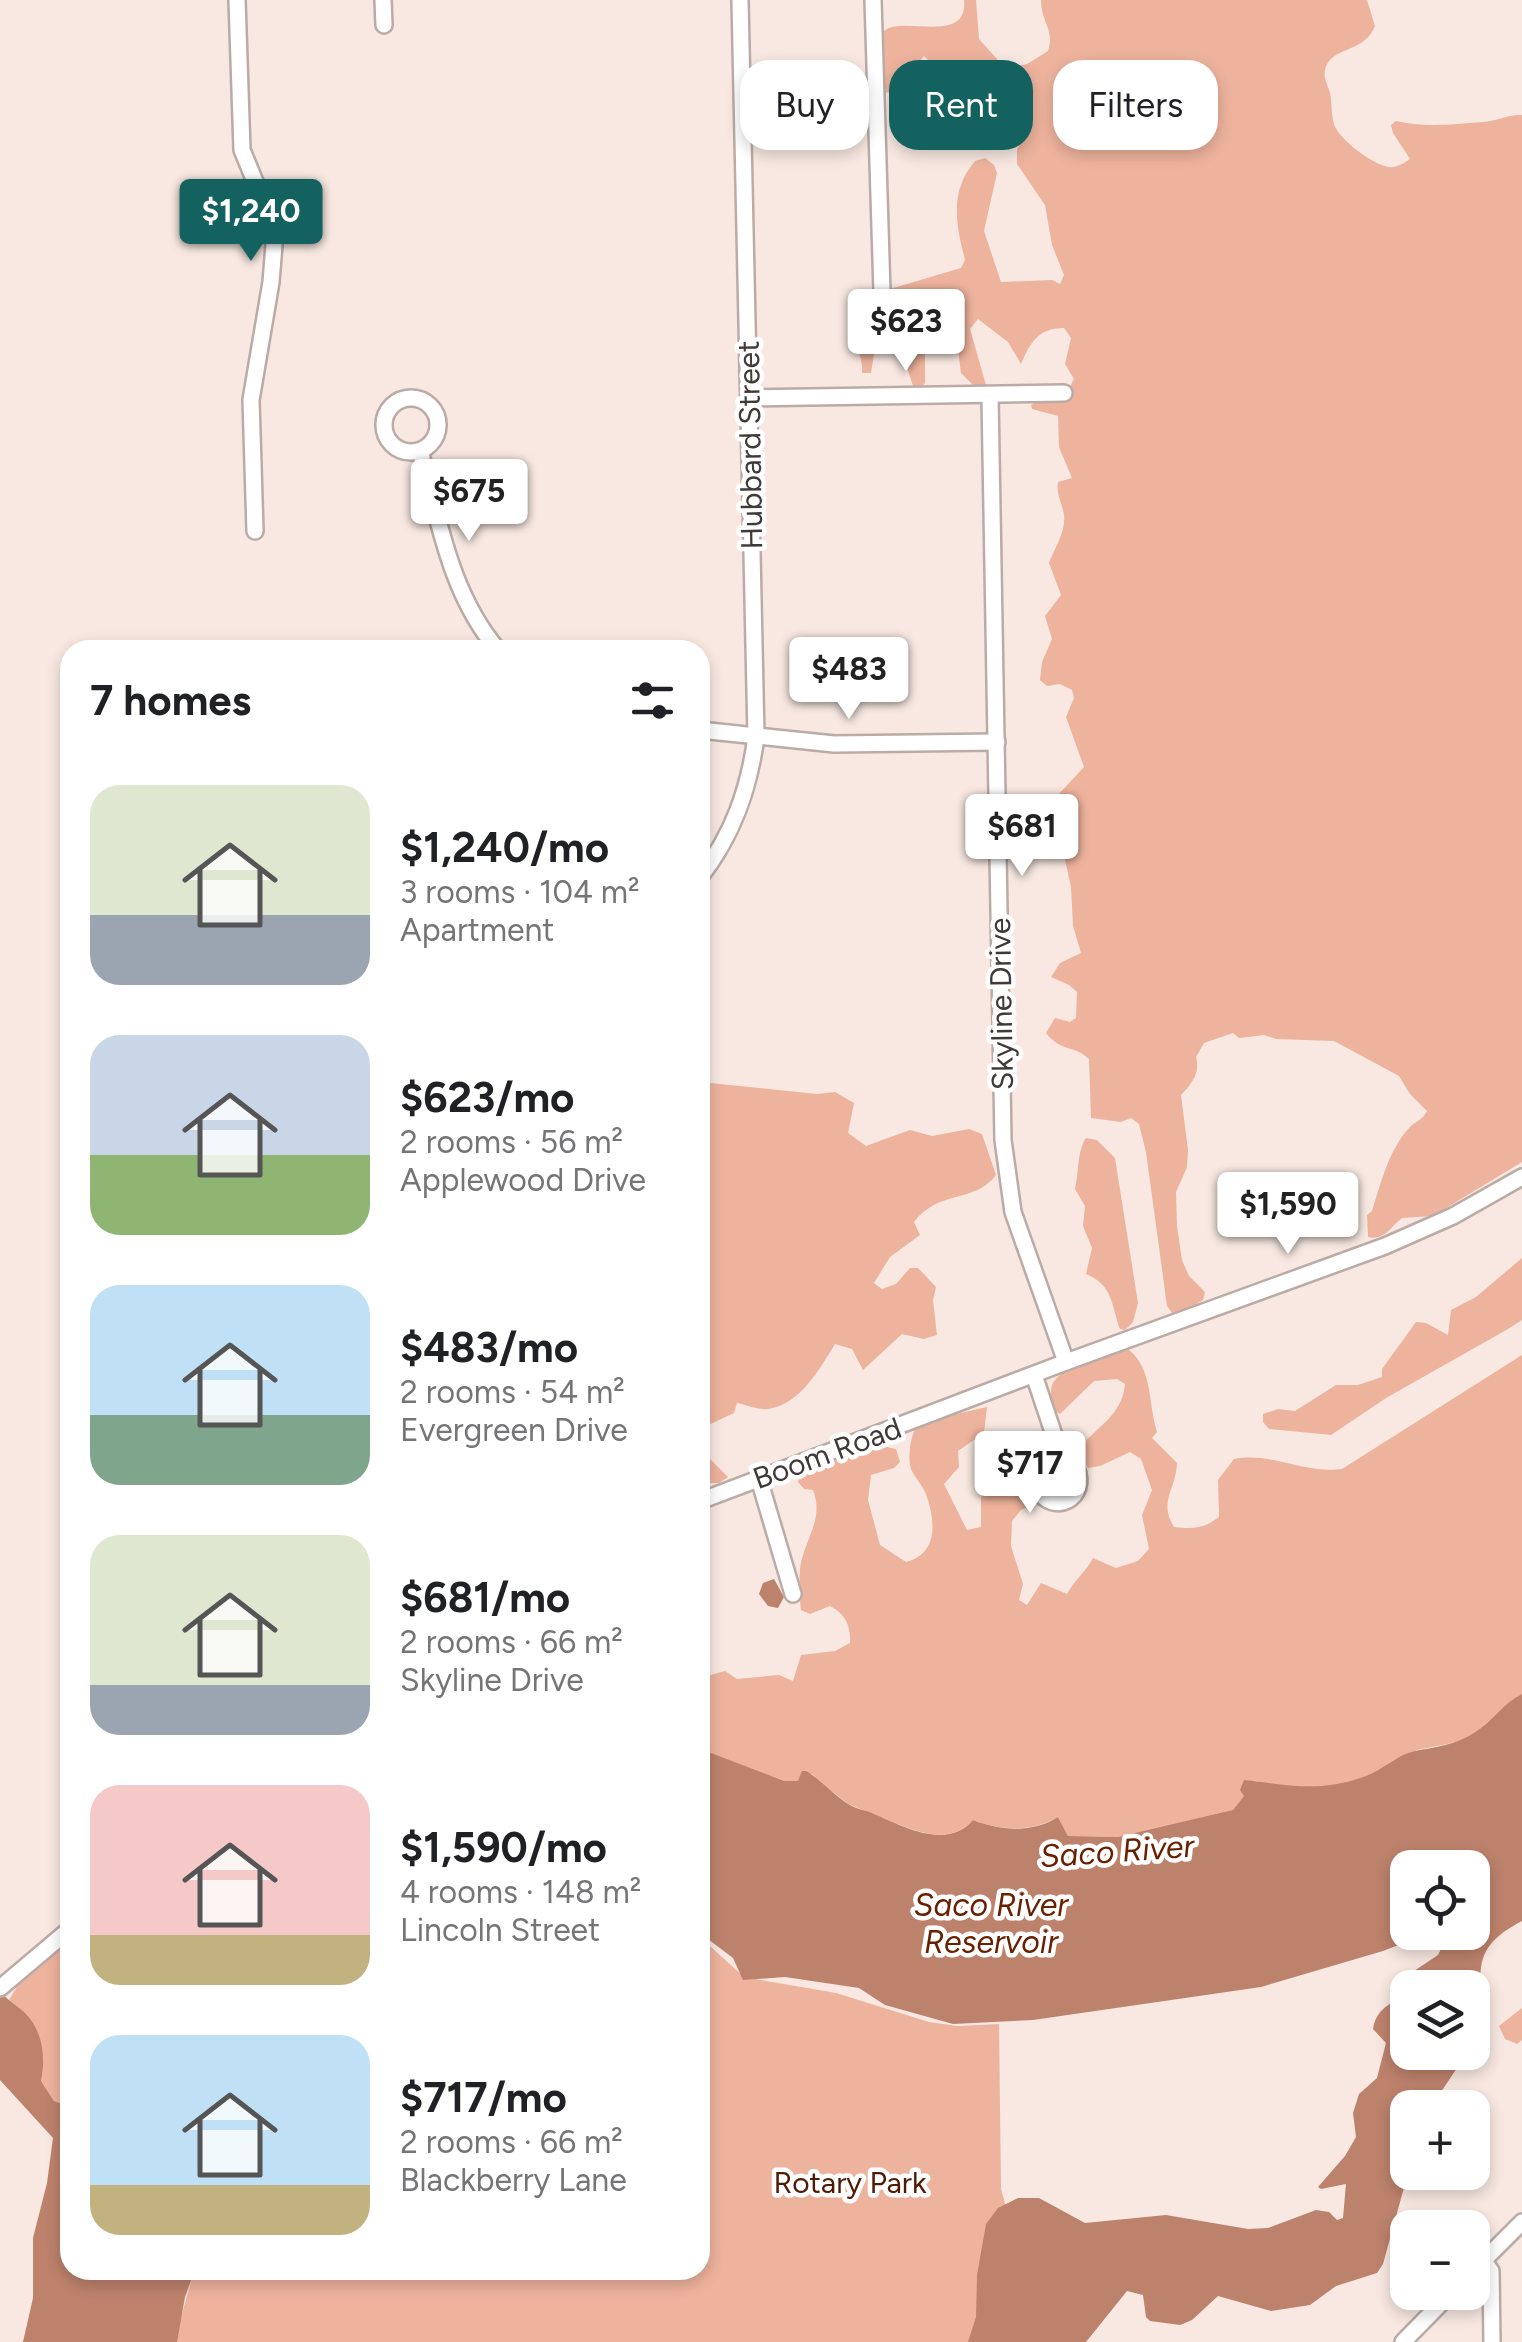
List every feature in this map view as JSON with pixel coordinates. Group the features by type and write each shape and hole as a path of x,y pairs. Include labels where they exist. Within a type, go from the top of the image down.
{"street":[{"path":"237,0 242,150 268,213 274,245 252,400 254,531"},
{"path":"384,0 384,26"},
{"name":"Hubbard Street","path":"710,863 738,812 756,737 740,0"},
{"path":"872,0 882,292"},
{"path":"750,398 1064,392"},
{"name":"Skyline Drive","path":"990,396 1006,1176 1024,1248 1066,1362"},
{"path":"420,451 455,578 491,640"},
{"path":"710,731 834,744 997,742"},
{"name":"Boom Road","path":"710,1496 1384,1246 1454,1216 1522,1177"},
{"path":"1034,1376 1056,1436 1058,1459"},
{"path":"759,1478 793,1594"},
{"path":"0,1988 60,1937"},
{"path":"1490,2254 1522,2222"},
{"path":"1490,2271 1492,2342"},
{"path":"1403,2342 1434,2310"}],"green space":[{"path":"964,0 976,0 979,39 998,60 928,60 924,56 920,60 889,60 889,93 883,92 880,42 887,29 942,26 954,23 962,15"},
{"path":"1041,0 1367,0 1375,26 1363,42 1328,62 1325,79 1334,124 1342,137 1375,162 1389,167 1410,159 1393,133 1391,125 1396,121 1450,124 1522,115 1522,1162 1433,1216 1402,1218 1383,1235 1368,1237 1367,1215 1372,1211 1391,1156 1410,1127 1427,1111 1399,1076 1334,1041 1264,1035 1239,1038 1233,1033 1204,1043 1196,1057 1194,1078 1181,1095 1188,1150 1187,1167 1176,1192 1182,1260 1189,1276 1205,1292 1203,1300 1184,1312 1172,1313 1167,1306 1139,1124 1131,1118 1121,1122 1091,1118 1089,1059 1046,1033 1055,1018 1070,1022 1076,1018 1077,992 1051,977 1060,963 1081,953 1073,926 1065,860 1067,840 1057,796 1084,767 1066,717 1074,698 1072,690 1060,684 1047,686 1040,680 1042,662 1052,639 1045,616 1061,595 1049,563 1064,521 1058,482 1072,478 1059,447 1058,416 1032,409 1031,405 1064,398 1074,379 1065,364 1071,338 1064,328 1041,334 1021,364 1008,342 978,319 970,329 986,385 974,386 961,373 957,343 947,334 932,333 925,341 925,383 919,389 913,386 907,367 909,348 898,342 876,342 871,373 862,373 852,329 853,313 890,289 961,268 965,260 957,221 958,196 967,172 975,161 985,158 997,173 984,231 1001,282 1052,280 1060,284 1064,275 1052,245 1045,205 1017,164 1017,150 1033,150 1033,60 1048,51 1050,37"},
{"path":"710,1083 817,1094 835,1092 854,1103 848,1133 866,1146 910,1130 932,1136 969,1129 982,1134 996,1175 977,1190 945,1200 924,1212 914,1222 920,1235 890,1257 874,1283 882,1289 896,1284 910,1268 918,1268 936,1287 933,1300 937,1335 924,1339 902,1334 863,1370 852,1349 835,1344 808,1384 790,1401 768,1409 737,1403 734,1413 710,1424"},
{"path":"1086,1138 1097,1140 1115,1158 1138,1303 1133,1322 1125,1330 1120,1329 1106,1290 1086,1274 1092,1248 1083,1226 1085,1206 1075,1189"},
{"path":"1522,1258 1522,1320 1508,1329 1386,1398 1331,1435 1269,1429 1263,1422 1263,1414 1278,1409 1295,1411 1336,1385 1358,1385 1382,1377 1382,1369 1416,1322 1448,1335 1451,1310 1476,1297"},
{"path":"1129,1350 1142,1367 1157,1432 1152,1438 1177,1463 1168,1502 1169,1518 1174,1527 1187,1528 1203,1526 1219,1517 1218,1480 1234,1459 1262,1458 1315,1469 1342,1469 1522,1355 1522,1694 1466,1738 1409,1753 1348,1783 1301,1789 1256,1781 1233,1810 1118,1837 1068,1836 1058,1817 1028,1827 1006,1828 973,1820 950,1834 924,1833 852,1805 812,1774 799,1781 784,1781 710,1758 710,1675 725,1671 737,1679 779,1675 793,1681 801,1655 835,1651 850,1643 846,1621 835,1609 830,1606 810,1614 801,1610 800,1569 815,1521 816,1501 813,1490 804,1489 798,1482 799,1471 873,1444 896,1449 900,1462 894,1468 871,1475 868,1500 880,1545 906,1562 924,1552 932,1537 926,1493 910,1464 910,1445 918,1423 987,1407 984,1433 958,1451 959,1467 944,1484 967,1530 981,1527 981,1497 1012,1477 1013,1464 1021,1457 1027,1461 1033,1499 1012,1521 1011,1546 1023,1584 1019,1600 1027,1605 1041,1583 1067,1594 1093,1558 1116,1568 1138,1561 1149,1549 1142,1515 1152,1490 1141,1459 1130,1452 1088,1468 1078,1450 1114,1413 1125,1384 1117,1379 1094,1381 1060,1414 1051,1408 1052,1386 1058,1376 1111,1353"},
{"path":"710,1459 728,1477 710,1483"},
{"name":"Rotary Park","path":"710,1946 744,1977 836,1993 929,2022 957,2026 999,2024 1001,2189 1033,2304 1034,2342 172,2342 192,2280 710,2280"},
{"path":"60,1949 60,2103 54,2101 41,2081 43,2056 37,2036 9,2000 18,1985"},
{"path":"1522,2008 1522,2040 1517,2044 1505,2039 1499,2026"}],"water":[{"path":"774,1579 784,1597 778,1608 768,1606 759,1594 763,1583"},
{"name":"Saco River Reservoir","path":"1522,1694 1522,1921 1490,1946 1490,1850 1390,1850 1390,1948 1383,1951 1261,1987 1033,2020 953,2024 885,2005 859,1988 785,1977 743,1980 733,1958 710,1941 711,1753 784,1781 798,1781 802,1771 806,1771 852,1806 924,1833 950,1834 973,1820 1005,1828 1028,1828 1058,1817 1068,1836 1118,1837 1233,1810 1244,1796 1240,1790 1244,1780 1319,1786 1349,1781 1409,1753 1445,1745 1480,1729"},
{"name":"Saco River Reservoir","path":"1440,1950 1487,1950 1481,1970 1416,1970"},
{"path":"0,1991 35,2027 43,2054 41,2081 54,2101 60,2103 60,2280 191,2280 177,2342 23,2342 33,2298 33,2238 53,2138 0,2080"},
{"name":"Saco River Reservoir","path":"1390,2005 1390,2070 1456,2070 1442,2090 1390,2090 1390,2190 1403,2190 1398,2210 1390,2210 1390,2239 1377,2273 1336,2286 1310,2305 1271,2311 1218,2296 1192,2320 1180,2325 1150,2321 1143,2295 1127,2291 1086,2342 968,2342 976,2317 977,2275 986,2224 998,2208 1018,2198 1039,2198 1085,2223 1166,2215 1248,2229 1268,2228 1316,2210 1329,2212 1337,2220 1343,2218 1346,2184 1318,2187 1356,2137 1353,2113 1359,2094 1377,2078 1386,2043 1373,2029 1383,2009"}],"water label":[{"name":"Saco River","path":"1117,1851"}]}
